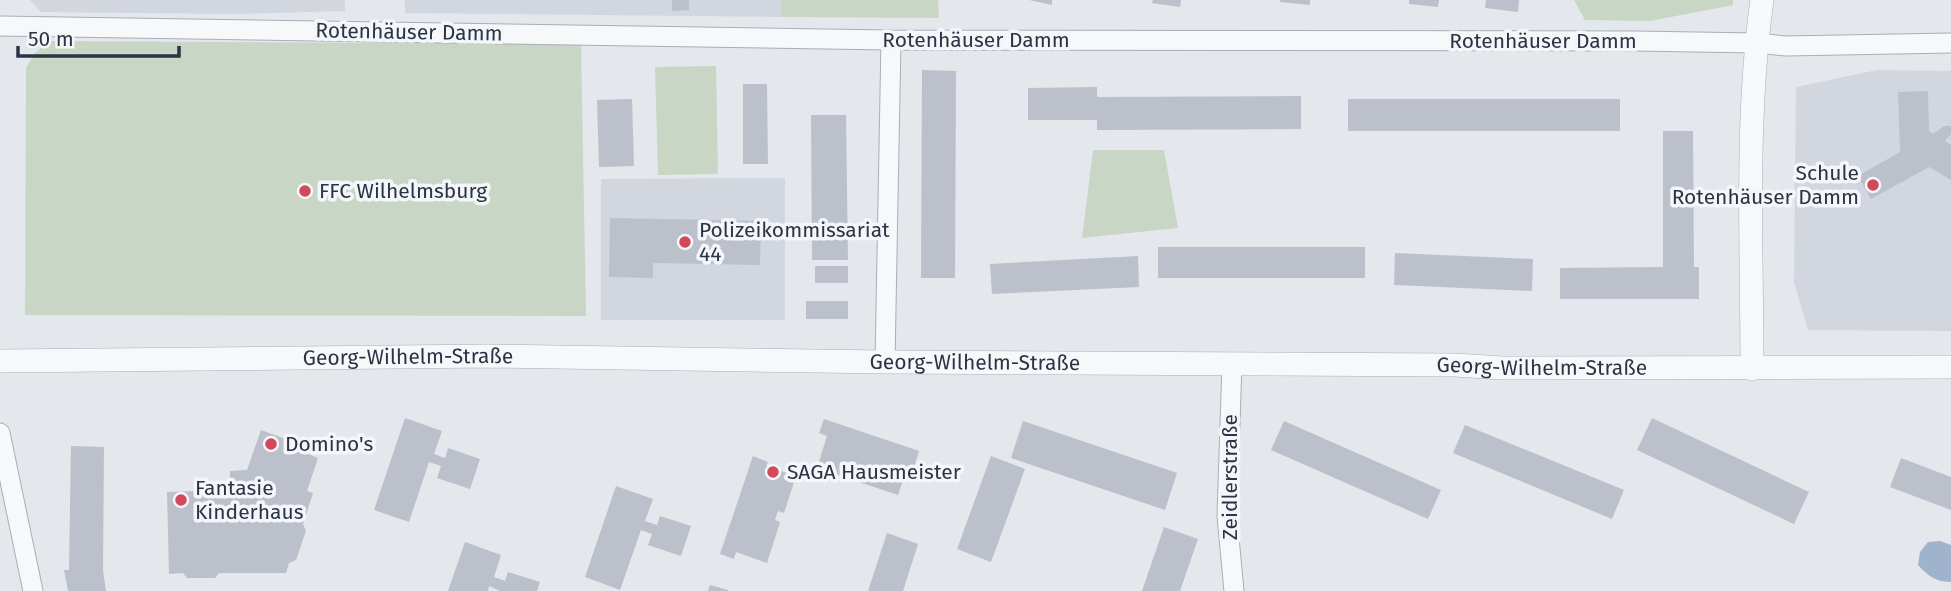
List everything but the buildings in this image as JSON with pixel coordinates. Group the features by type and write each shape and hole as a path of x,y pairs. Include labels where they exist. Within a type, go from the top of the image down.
{"street":[{"path":"1752,369 1751,161 1756,43 1762,0"},
{"name":"Rotenhäuser Damm","path":"0,26 891,40 1756,43 1786,46 1951,43"},
{"path":"885,362 891,40"},
{"name":"Georg-Wilhelm-Straße","path":"0,361 488,356 885,362 1455,365 1503,368 1951,367"},
{"name":"Zeidlerstraße","path":"1232,363 1227,516 1234,591"},
{"path":"0,433 33,591"}],"shaded area":[{"path":"30,0 345,0 345,11 235,14 41,12"},
{"path":"405,0 781,0 781,17 405,13"},
{"name":"Schule Rotenhäuser Damm","path":"1877,70 1951,71 1951,331 1808,330 1794,282 1796,87"},
{"path":"785,178 785,320 601,320 601,179"}],"green space":[{"path":"781,0 938,0 939,18 781,17"},
{"path":"1574,0 1733,0 1733,5 1650,21 1585,20"},
{"name":"FFC Wilhelmsburg","path":"49,41 581,44 586,316 25,315 26,68 34,54"},
{"path":"716,66 718,174 658,175 655,67"},
{"path":"1093,150 1164,150 1178,228 1082,238"}],"water":[{"path":"1940,541 1951,545 1951,582 1933,578 1918,565 1920,552 1928,542"}],"place":[{"name":"Schule Rotenhäuser Damm","path":"1873,185"},
{"name":"FFC Wilhelmsburg","path":"305,191"},
{"name":"Polizeikommissariat 44","path":"685,242"},
{"name":"Domino's","path":"271,444"},
{"name":"SAGA Hausmeister","path":"773,472"},
{"name":"Fantasie Kinderhaus","path":"181,500"}]}
